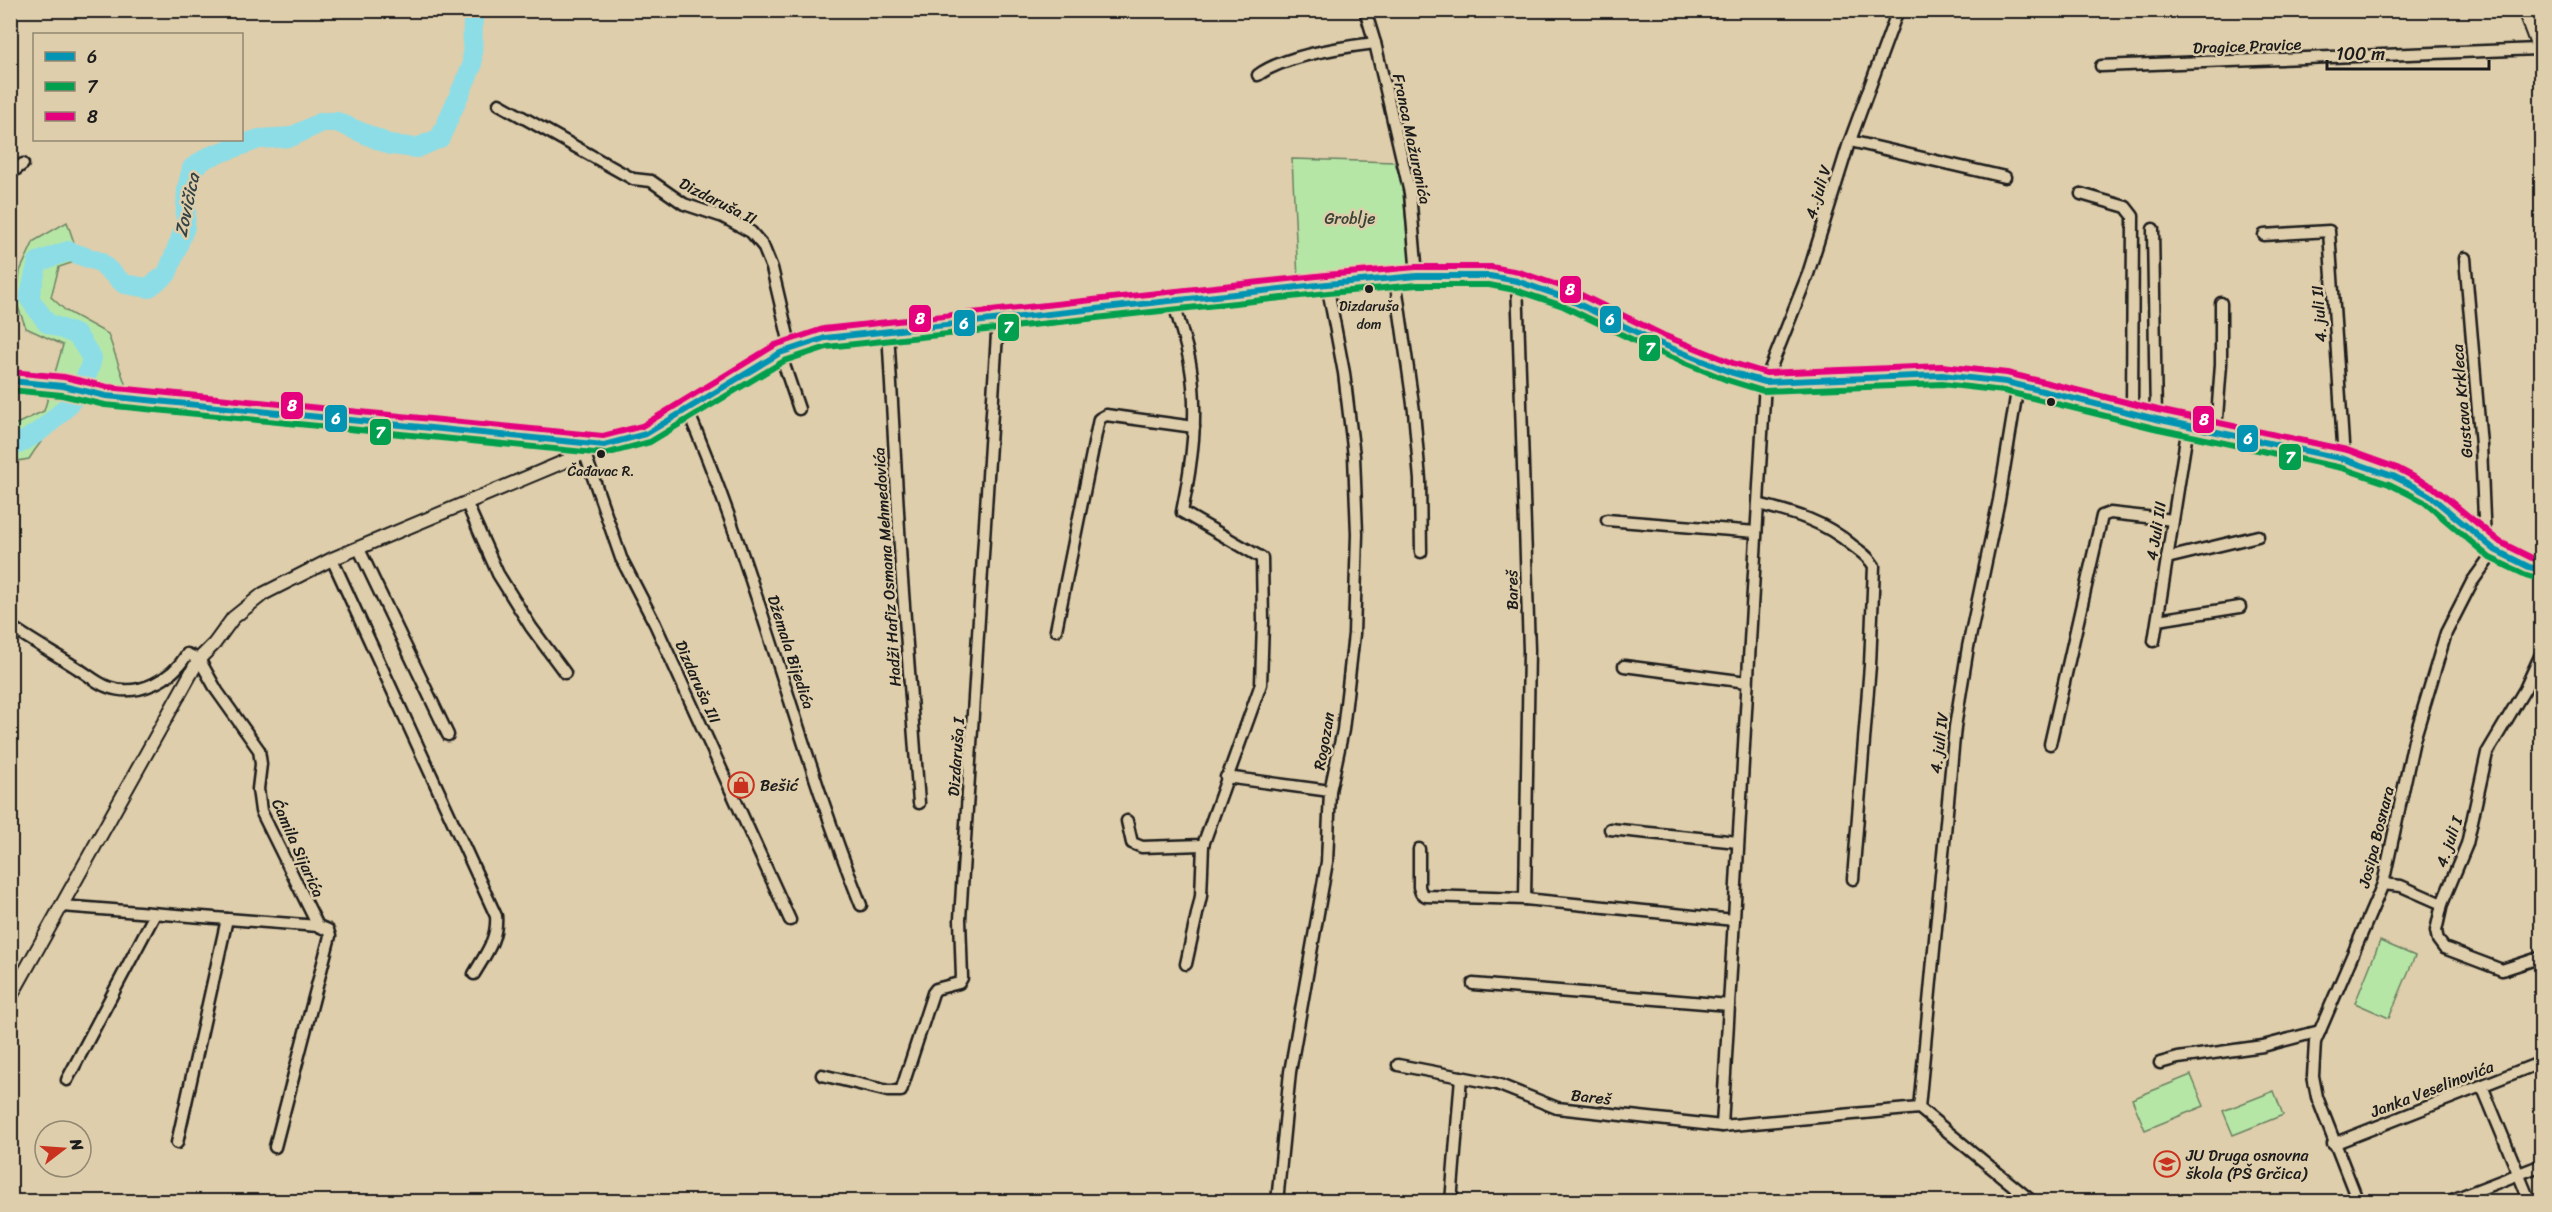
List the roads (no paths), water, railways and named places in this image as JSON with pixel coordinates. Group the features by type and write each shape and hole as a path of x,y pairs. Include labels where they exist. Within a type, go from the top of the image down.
{"street":[{"name":"Franca Mažuranića","path":"1365,10 1375,43 1410,193 1417,276"},
{"name":"4. juli V","path":"1765,382 1808,274 1850,141 1898,10"},
{"path":"2524,10 2540,54"},
{"path":"1258,75 1268,68 1340,47 1375,43"},
{"name":"Dragice Pravice","path":"2101,66 2540,54"},
{"name":"Dizdaruša II","path":"499,104 633,179 651,181 684,204 723,218 751,232 763,246 772,268 786,351 799,409"},
{"path":"1850,141 2005,177"},
{"path":"10,174 23,164"},
{"path":"2081,194 2127,207 2133,216 2132,414"},
{"path":"2153,229 2156,419"},
{"name":"4. juli II","path":"2264,234 2329,231 2344,459"},
{"name":"Gustava Krkleca","path":"2465,258 2490,546"},
{"path":"10,998 199,659 214,644 233,618 263,594 332,559 604,445 646,434 786,351 825,339 888,330 1327,284 1417,276 1490,276 1517,281 1566,298 1659,343 1730,372 1765,382 1950,375 2018,385 2132,414 2344,459 2393,476 2429,495 2490,546 2523,565 2541,570"},
{"path":"1395,278 1414,411 1420,480 1421,552"},
{"name":"Bareš","path":"1517,281 1528,650 1524,899"},
{"name":"Rogozan","path":"1277,1202 1290,1071 1327,862 1330,791 1343,730 1354,634 1357,534 1354,456 1344,373 1327,284"},
{"path":"1173,299 1190,364 1194,427 1191,468 1182,512 1262,558 1261,684 1203,845 1201,896 1186,964"},
{"path":"2216,430 2221,364 2221,303"},
{"name":"Dizdaruša I","path":"822,1075 888,1091 901,1091 933,993 936,989 959,983 962,978 960,919 998,318"},
{"name":"Hadži Hafiz Osmana Mehmedovića","path":"888,330 901,566 919,803"},
{"path":"10,381 63,386 106,396 604,445"},
{"path":"1722,1126 1765,382"},
{"name":"4. juli IV","path":"1920,1108 1955,727 1968,647 1999,500 2018,385"},
{"name":"Džemala Bijedića","path":"687,410 714,472 773,642 839,851 861,905"},
{"path":"1056,630 1099,419 1106,415 1194,427"},
{"name":"4 Juli III","path":"2154,641 2188,426"},
{"name":"Dizdaruša III","path":"585,454 621,558 655,624 790,920"},
{"path":"467,504 498,574 531,627 565,673"},
{"path":"1758,504 1804,516 1823,524 1841,536 1874,566 1870,665 1853,879"},
{"path":"2050,744 2102,516 2110,513 2173,520"},
{"path":"1607,520 1756,532"},
{"path":"2167,558 2258,536"},
{"name":"Josipa Bosnara","path":"2358,1202 2333,1144 2317,1097 2313,1076 2315,1042 2383,884 2414,740 2446,633 2490,546"},
{"path":"359,549 448,735"},
{"path":"332,559 496,916 497,930 494,938 474,974"},
{"path":"2158,620 2240,607"},
{"path":"10,626 109,688 134,690 152,685 170,675 182,664 187,654 199,659"},
{"name":"4. juli I","path":"2541,652 2525,689 2487,753 2467,844 2442,904 2436,931 2438,940 2444,948 2502,970 2541,957"},
{"name":"Ćamila Sijarića","path":"199,659 217,691 259,750 261,764 258,789 261,811 318,926 328,930 330,936 274,1147"},
{"path":"1624,666 1747,682"},
{"path":"1226,777 1330,791"},
{"path":"1127,821 1131,843 1142,847 1203,845"},
{"path":"1610,829 1738,842"},
{"path":"1419,849 1419,887 1421,893 1426,896 1524,899 1734,920"},
{"path":"2383,884 2401,886 2442,904"},
{"path":"62,906 318,926"},
{"path":"67,1080 156,914"},
{"path":"177,1143 226,919"},
{"path":"1473,984 1729,1005"},
{"path":"2160,1063 2178,1058 2263,1046 2319,1031"},
{"name":"Janka Veselinovića","path":"2333,1144 2541,1062"},
{"name":"Bareš","path":"1398,1065 1497,1084 1557,1108 1722,1126 1920,1108"},
{"path":"1451,1202 1461,1077"},
{"path":"2482,1086 2530,1202"},
{"path":"1920,1108 2033,1202"},
{"path":"2447,1202 2541,1165"}],"waterway":[{"name":"Zovičica","path":"10,448 37,433 62,412 81,387 92,358 77,335 47,323 29,298 38,262 68,251 100,262 124,284 148,288 167,274 185,227 187,188 192,168 208,157 259,139 291,137 322,122 337,122 391,145 417,148 440,138 472,66 473,16 478,10"}],"place":[{"name":"Dizdaruša dom","path":"1369,289"},
{"name":"Čađavac R.","path":"601,454"},
{"name":"Bešić","path":"741,785"},
{"name":"JU Druga osnovna škola (PŠ Grčica)","path":"2167,1164"}],"park label":[{"name":"Groblje","path":"1350,218"}]}
